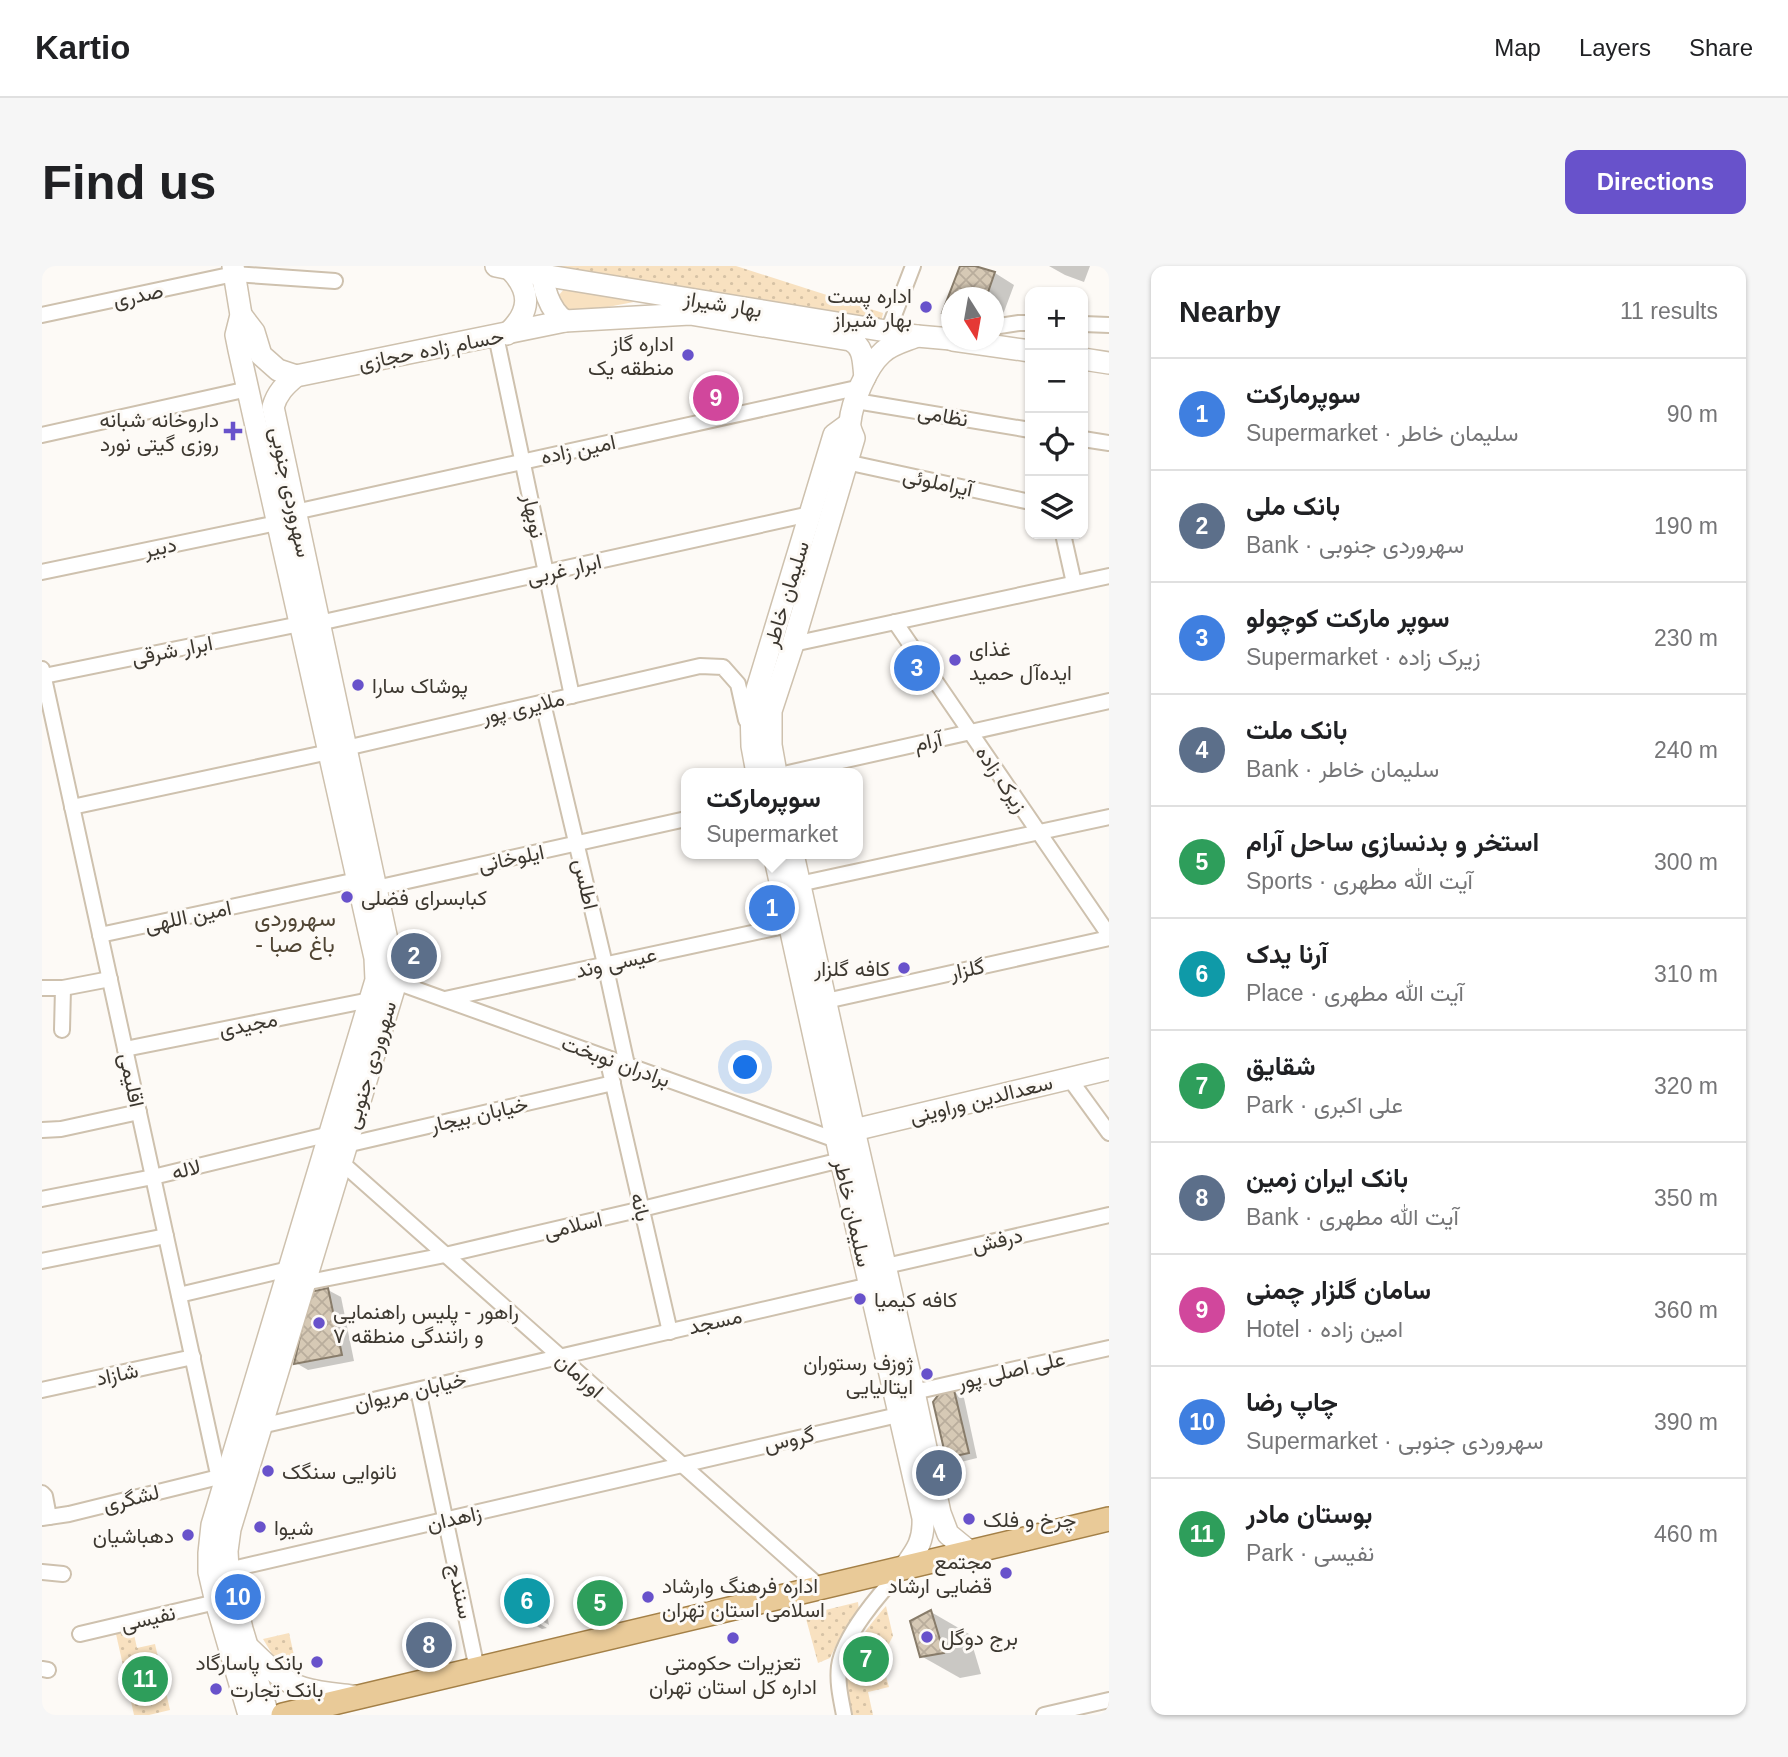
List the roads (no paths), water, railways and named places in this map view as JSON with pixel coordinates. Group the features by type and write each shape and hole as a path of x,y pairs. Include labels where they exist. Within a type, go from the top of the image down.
{"main road":[{"name":"بهار شیراز","path":"502,267 542,271 941,338"},
{"path":"502,267 520,279 525,294 525,310 518,324 502,335"},
{"name":"سهروردی جنوبی","path":"233,270 241,315 236,335 248,389 286,517 367,884 396,982 339,1147 252,1423 230,1529 228,1570 268,1715"},
{"path":"542,271 553,310 565,321"},
{"name":"حسام زاده حجازی","path":"296,376 565,321 690,314 850,340 860,348 860,388"},
{"name":"سهروردی جنوبی","path":"241,315 254,332 261,355 278,370 296,376 275,398 273,407 286,517"},
{"path":"860,388 880,354 889,347 916,336"},
{"name":"بهار شیراز","path":"1004,347 1025,350"},
{"path":"1088,360 1109,363"},
{"name":"سلیمان خاطر","path":"775,768 771,745 771,711 854,438 849,425 860,388"},
{"name":"سلیمان خاطر","path":"756,768 752,747 751,709 834,435 849,425"},
{"name":"سلیمان خاطر","path":"775,859 844,1144 886,1266 945,1531 970,1552"},
{"name":"سلیمان خاطر","path":"794,859 825,1001 844,1144 870,1285 923,1518 920,1544 904,1568"},
{"name":"سهروردی جنوبی","path":"297,1276 339,1147 376,980 367,884"},
{"name":"سعدالدین وراوینی","path":"844,1144 1069,1078 1109,1069"},
{"name":"سهروردی جنوبی","path":"249,1715 216,1602 209,1572 209,1553 220,1484 252,1423"},
{"path":"283,1715 1109,1519"},
{"path":"247,1646 276,1673 295,1685 310,1690 359,1697"}],"street":[{"path":"888,331 914,266"},
{"name":"صدری","path":"42,315 233,270 335,281"},
{"path":"1004,325 1025,323"},
{"path":"1088,324 1109,325"},
{"name":"نوبهار","path":"502,335 523,461 572,696"},
{"name":"نظامی","path":"860,388 1025,429"},
{"name":"امین زاده","path":"286,517 523,461 860,388"},
{"path":"42,435 248,389"},
{"path":"1088,440 1109,443"},
{"name":"آیراملوئی","path":"846,462 1025,501"},
{"name":"ابرار غربی","path":"310,624 810,514"},
{"name":"دبیر","path":"42,572 286,517"},
{"path":"1064,539 1074,583"},
{"path":"793,644 1109,576"},
{"name":"زیرک زاده","path":"895,622 1109,937"},
{"name":"ابرار شرقی","path":"43,672 310,624"},
{"name":"ملایری پور","path":"72,807 337,750 701,666 723,667 738,684 752,747"},
{"name":"اقلیمی","path":"43,672 220,1484"},
{"name":"آرام","path":"810,768 1109,701"},
{"name":"اطلس","path":"543,703 627,1065"},
{"path":"799,884 1109,817"},
{"name":"ایلوخانی","path":"367,884 576,844 681,820"},
{"name":"امین اللهی","path":"100,935 367,884"},
{"name":"عیسی وند","path":"443,999 789,925"},
{"name":"گلزار","path":"825,1001 1109,937"},
{"path":"42,988 63,988 110,979"},
{"name":"برادران نوبخت","path":"396,982 844,1144"},
{"path":"62,1030 63,988"},
{"name":"مجیدی","path":"125,1049 370,1000"},
{"name":"بانه","path":"607,1058 670,1332"},
{"path":"1069,1078 1109,1133"},
{"name":"خیابان بیجار","path":"339,1147 613,1083"},
{"path":"42,1129 61,1129 139,1112"},
{"name":"اسلامی","path":"179,1295 445,1255 642,1209 844,1144"},
{"name":"لاله","path":"42,1199 153,1177 339,1147"},
{"name":"اورامان","path":"339,1147 445,1255 820,1587"},
{"name":"درفش","path":"886,1266 1109,1215"},
{"path":"42,1261 166,1236"},
{"name":"مسجد","path":"560,1357 870,1285"},
{"name":"علی اصلی پور","path":"914,1392 1109,1348"},
{"name":"شازاد","path":"42,1390 193,1357"},
{"name":"خیابان مریوان","path":"252,1423 418,1390 560,1357"},
{"name":"سنندج","path":"418,1390 477,1669"},
{"name":"گروس","path":"680,1463 898,1415"},
{"name":"زاهدان","path":"228,1570 680,1463"},
{"name":"لشگری","path":"45,1518 220,1484"},
{"path":"42,1493 45,1496 45,1518"},
{"path":"844,1715 840,1693 840,1660 856,1627 884,1588 904,1568"},
{"path":"42,1572 63,1574"},
{"name":"نفیسی","path":"80,1634 216,1602"},
{"path":"1044,1715 1109,1700"}],"place":[{"name":"اداره پست بهار شیراز","path":"926,307"},
{"name":"اداره گاز منطقه یک","path":"688,355"},
{"name":"سامان گلزار چمنی","path":"716,398"},
{"name":"داروخانه شبانه روزی گیتی نورد","path":"233,431"},
{"name":"غذای ایده‌آل حمید","path":"955,660"},
{"name":"سوپر مارکت کوچولو","path":"917,668"},
{"name":"پوشاک سارا","path":"358,685"},
{"name":"کبابسرای فضلی","path":"347,897"},
{"name":"سوپرمارکت","path":"772,908"},
{"name":"بانک ملی","path":"414,956"},
{"name":"کافه گلزار","path":"904,968"},
{"name":"کافه کیمیا","path":"860,1299"},
{"name":"راهور - پلیس راهنمایی و رانندگی منطقه ۷","path":"319,1323"},
{"name":"ژوزف رستوران ایتالیایی","path":"927,1374"},
{"name":"نانوایی سنگک","path":"268,1471"},
{"name":"بانک ملت","path":"939,1473"},
{"name":"چرخ و فلک","path":"969,1519"},
{"name":"شیوا","path":"260,1527"},
{"name":"دهباشیان","path":"188,1535"},
{"name":"مجتمع قضایی ارشاد","path":"1006,1573"},
{"name":"چاپ رضا","path":"238,1597"},
{"name":"اداره فرهنگ وارشاد اسلامی استان تهران","path":"648,1597"},
{"name":"آرنا یدک","path":"527,1601"},
{"name":"استخر و بدنسازی ساحل آرام","path":"600,1603"},
{"name":"برج دوگل","path":"927,1637"},
{"name":"تعزیرات حکومتی اداره کل استان تهران","path":"733,1638"},
{"name":"بانک ایران زمین","path":"429,1645"},
{"name":"شقایق","path":"866,1659"},
{"name":"بانک پاسارگاد","path":"317,1662"},
{"name":"بوستان مادر","path":"145,1679"},
{"name":"بانک تجارت","path":"216,1689"}],"district":[{"name":"سهروردی - باغ صبا","path":"295,931"}]}
